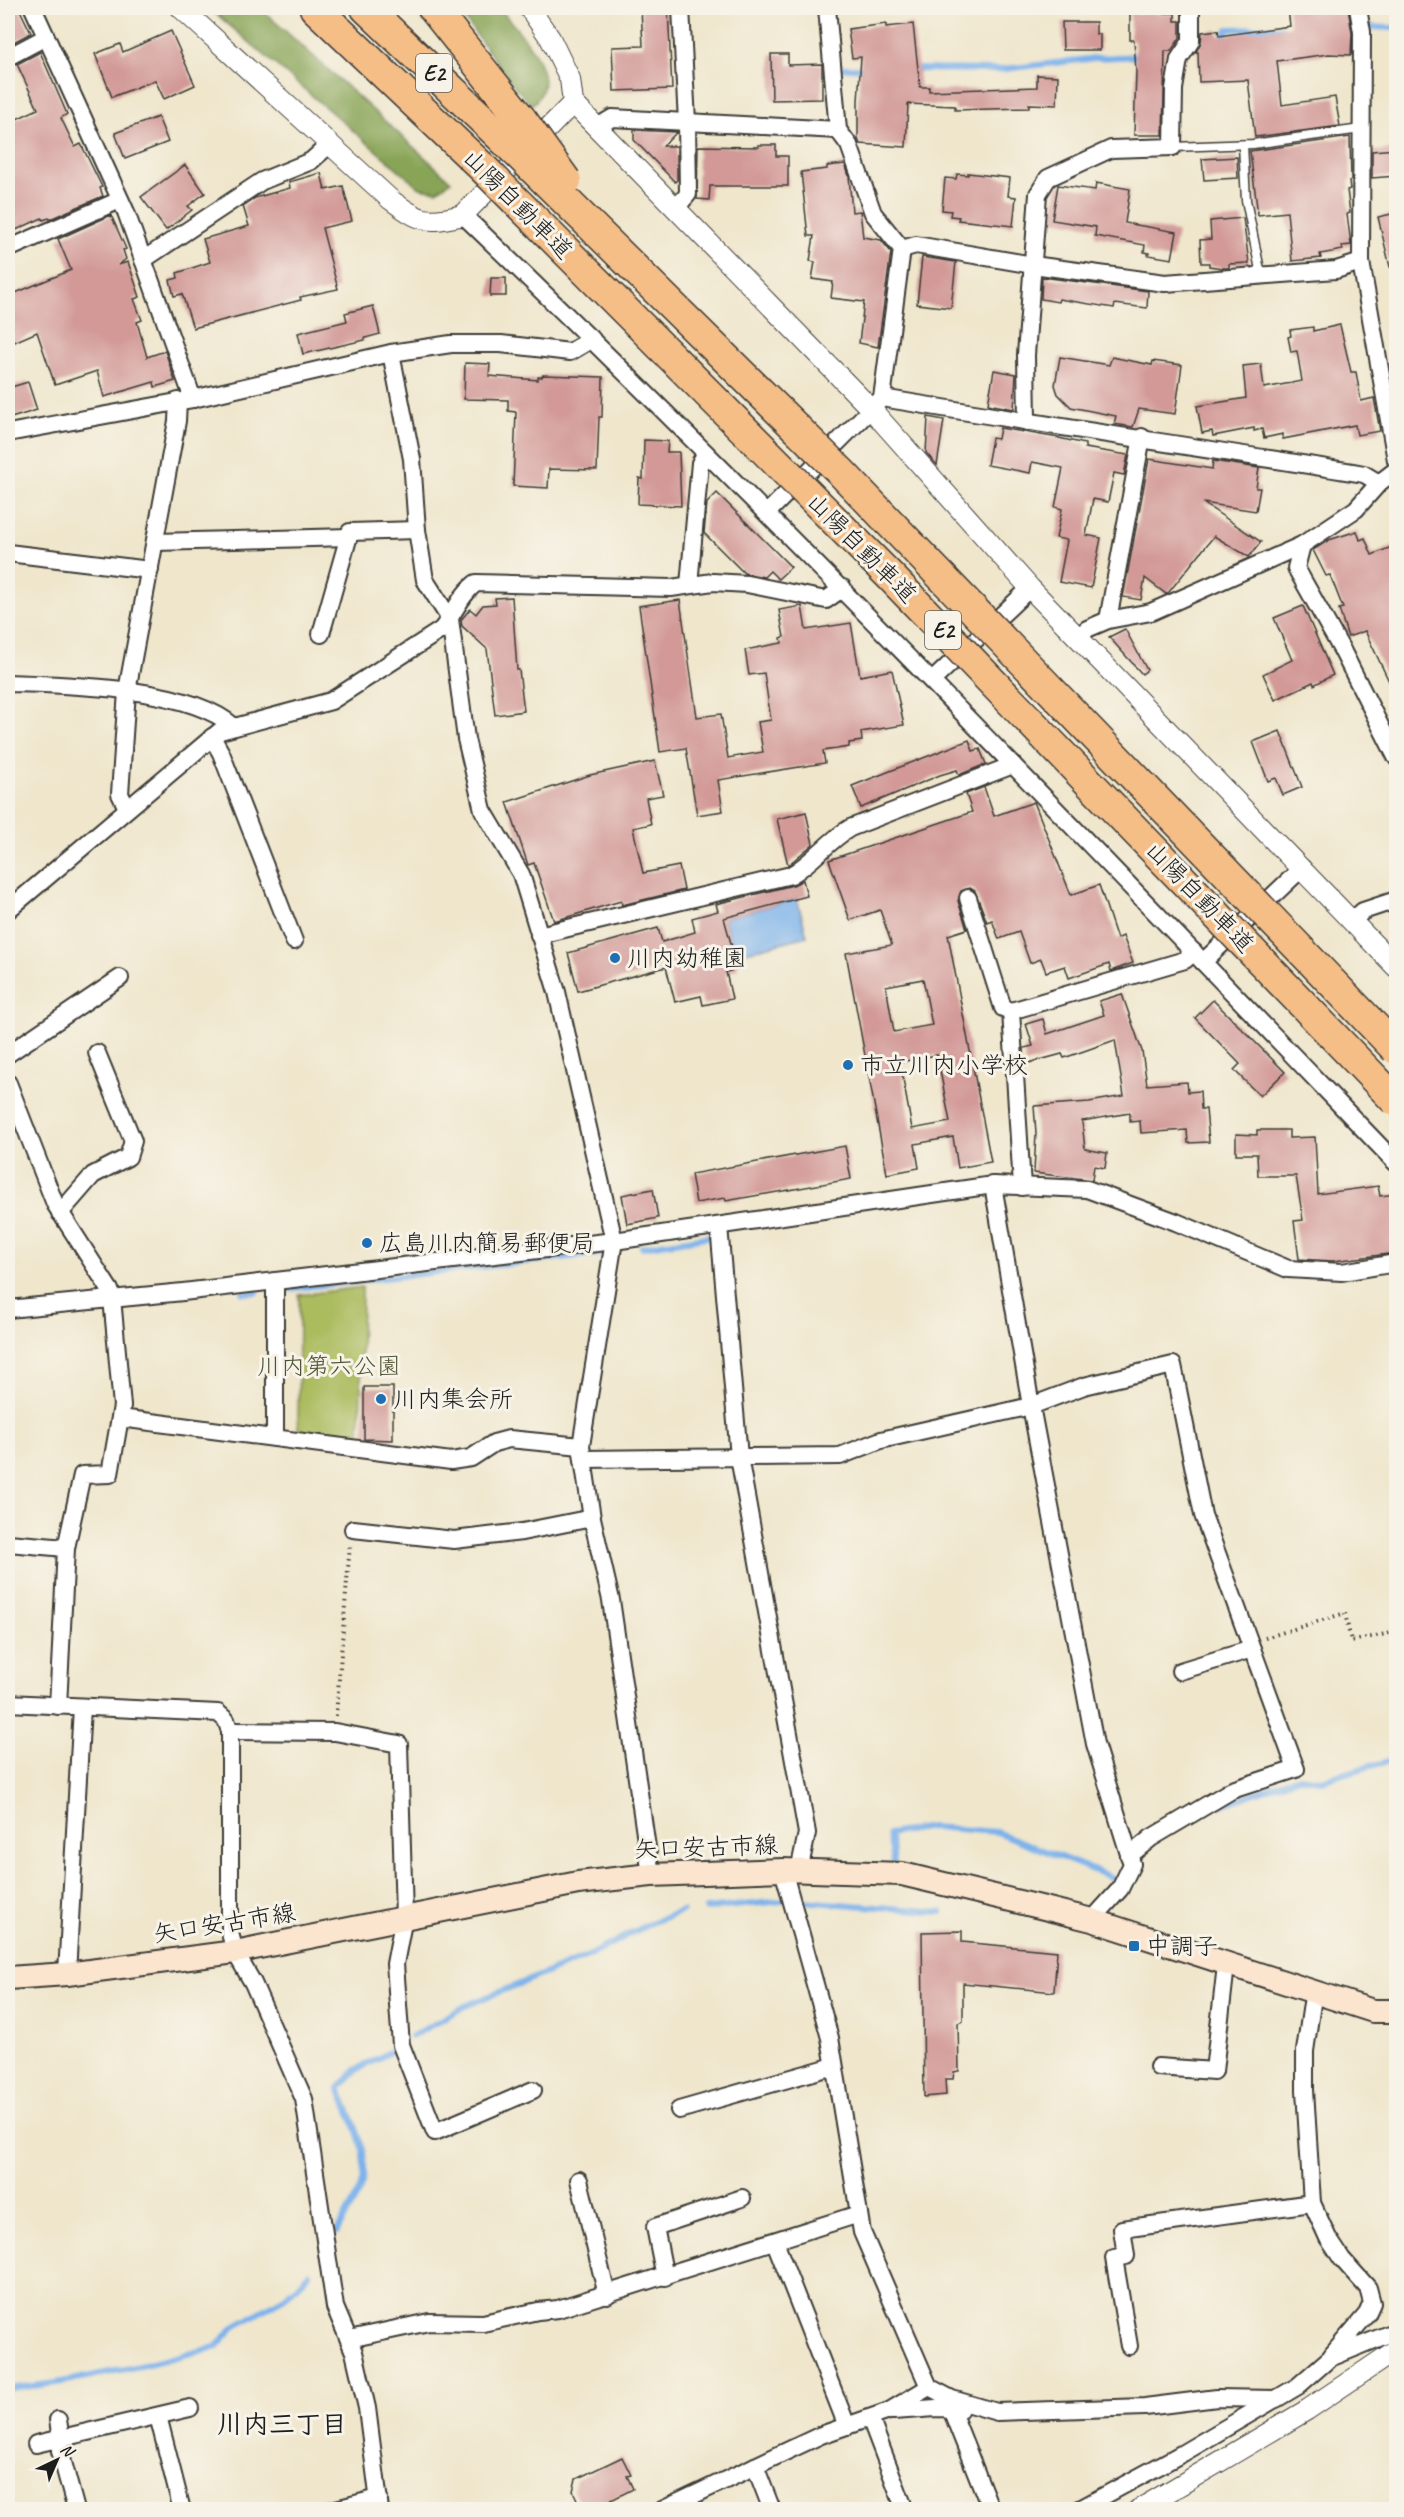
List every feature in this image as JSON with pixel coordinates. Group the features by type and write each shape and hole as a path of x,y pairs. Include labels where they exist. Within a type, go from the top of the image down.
{"highway":[{"path":"305,8 398,87"},
{"name":"山陽自動車道","path":"315,8 482,167 890,576 1396,1101"},
{"name":"山陽自動車道","path":"366,8 512,130 625,261 840,471 1396,1049"},
{"path":"433,8 512,130"}],"main road":[{"name":"矢口安古市線","path":"8,1978 67,1974 235,1952 578,1882 651,1875 791,1871 902,1874 1092,1920 1226,1965 1314,1990 1373,2011 1396,2011"}],"street":[{"path":"33,8 120,200 143,260 185,400 177,422 127,690 120,794 127,807"},
{"path":"181,8 391,200 416,218 441,220 463,215 573,103"},
{"path":"529,8 550,38 570,79 573,103 676,208 877,404 1030,588 1396,967"},
{"path":"676,208 688,194 681,8"},
{"path":"767,513 877,404 902,249 873,213 849,145 838,129 827,8"},
{"path":"1027,422 1026,355 1038,194 1048,178 1111,149 1173,147 1174,89 1179,59 1191,41 1191,8"},
{"path":"1358,8 1362,32 1361,262 1396,460"},
{"path":"8,57 46,37"},
{"path":"597,127 612,118 838,129"},
{"path":"143,260 262,181 311,160 330,144"},
{"path":"8,249 120,200"},
{"path":"463,215 592,339 843,588 1396,1163"},
{"path":"902,249 916,245 1033,265 1165,283 1336,270 1361,262"},
{"path":"8,432 185,400 391,353 451,344 501,344 570,351 592,339"},
{"path":"391,353 412,459 417,530 425,580 450,619 466,739 483,810 521,874 557,992 614,1241 582,1452 592,1518 611,1600 651,1875"},
{"path":"877,404 1142,437 1364,474 1379,483"},
{"path":"1108,620 1142,437"},
{"path":"689,585 700,463 706,453"},
{"path":"1079,637 1087,629 1108,620 1150,612 1302,545 1356,509 1379,483 1396,470"},
{"path":"321,634 350,532 417,530"},
{"path":"155,542 348,537"},
{"path":"1302,545 1296,568 1342,650 1396,757"},
{"path":"8,553 150,570"},
{"path":"8,910 127,807 220,731 331,701 441,630 466,591 476,583 671,588 712,582 747,584 826,600 843,588"},
{"path":"932,681 1030,588"},
{"path":"8,683 66,685 152,694 208,710 234,727"},
{"path":"212,737 221,753 294,941"},
{"path":"539,935 791,875 806,866 837,836 850,828 1013,765"},
{"path":"968,897 1003,1008 1011,1011 1199,957 1302,868"},
{"path":"1352,921 1363,911 1396,900"},
{"path":"8,1054 120,978"},
{"path":"1011,1011 1022,1187"},
{"path":"60,1213 93,1175 128,1156 133,1142 97,1053"},
{"path":"8,1083 60,1213 110,1290 122,1407 110,1474 82,1475 66,1548 58,1706"},
{"path":"993,1185 1031,1406 1095,1744 1132,1863 1120,1888 1092,1920"},
{"path":"8,1309 275,1281 614,1241 993,1185 1087,1189 1176,1222 1288,1269 1342,1272 1396,1263"},
{"path":"719,1226 739,1457 807,1833 791,1871 827,2028 862,2232 929,2387 952,2398 997,2412"},
{"path":"275,1281 275,1438"},
{"path":"120,1418 451,1461 471,1458 494,1443 509,1439 582,1452 739,1457 840,1456 881,1440 1031,1406 1084,1386 1173,1365 1203,1515 1296,1769 1232,1790 1150,1838 1129,1856"},
{"path":"353,1529 454,1540 522,1532 592,1518"},
{"path":"8,1543 66,1548"},
{"path":"1180,1671 1251,1646"},
{"path":"8,1703 218,1713 226,1720 230,1731 230,1933 235,1952 253,1983 304,2099 335,2307 349,2339 367,2408 379,2504 332,2510"},
{"path":"67,1974 82,1707"},
{"path":"230,1731 335,1732 399,1744 404,1917 395,1964 401,2045 435,2132 533,2090"},
{"path":"1158,2067 1214,2071 1226,1965"},
{"path":"1078,2510 1183,2453 1298,2386 1330,2358 1366,2314 1372,2303 1368,2288 1342,2259 1328,2238 1312,2203 1305,2051 1314,1990"},
{"path":"679,2110 834,2066"},
{"path":"579,2180 607,2295"},
{"path":"665,2277 655,2227 742,2198"},
{"path":"1129,2346 1114,2259 1126,2256 1122,2229 1312,2203"},
{"path":"349,2339 429,2322 483,2323 558,2309 859,2214"},
{"path":"775,2242 847,2426"},
{"path":"1330,2358 1396,2331"},
{"path":"1138,2510 1308,2410 1396,2350"},
{"path":"662,2510 755,2466 847,2426 889,2411 929,2387"},
{"path":"889,2411 936,2408 997,2412 1145,2407 1217,2398 1276,2399"},
{"path":"36,2444 190,2408"},
{"path":"951,2409 991,2510"},
{"path":"158,2416 182,2510"},
{"path":"870,2418 905,2510"},
{"path":"58,2420 60,2451 76,2510"},
{"path":"755,2466 772,2510"}],"lane":[{"path":"1173,147 1243,145 1361,129"},
{"path":"1243,145 1246,200 1261,275"}],"path":[{"path":"335,1732 350,1534 353,1529"},
{"path":"1251,1646 1345,1612 1351,1641 1396,1632"}],"green space":[{"path":"209,8 260,8 451,181 437,191 420,188"},
{"path":"457,8 499,8 523,36 543,72 544,83 541,94 532,105 512,84"},
{"name":"川内第六公園","path":"362,1287 360,1445 298,1437 299,1295"}],"water":[{"path":"797,899 807,936 734,955 724,918"}],"building":[{"path":"19,8 31,33 8,45 8,14"},
{"path":"641,8 668,8 672,89 614,91 612,47 643,46"},
{"path":"1288,8 1348,8 1352,33 1351,55 1329,54 1277,61 1282,105 1335,97 1340,126 1255,137 1248,80 1199,82 1198,52 1196,52 1201,42 1202,32 1218,30 1219,36 1290,26"},
{"path":"1130,13 1175,13 1175,21 1180,21 1180,38 1171,51 1165,51 1163,135 1134,135 1136,72 1134,40 1130,40"},
{"path":"1062,22 1096,22 1096,34 1100,34 1100,50 1063,50"},
{"path":"886,24 886,27 913,24 920,87 929,87 929,91 1037,87 1037,75 1058,76 1057,105 1029,104 1029,108 955,110 955,106 908,104 906,147 860,144 858,101 861,57 852,58 848,29"},
{"path":"171,31 195,85 164,99 155,80 112,97 95,54 120,44 123,52"},
{"path":"40,52 67,114 61,118 75,147 81,144 102,187 100,188 103,196 50,219 43,220 42,218 16,230 8,211 8,123 38,109 17,64"},
{"path":"771,54 788,54 788,65 822,64 822,99 772,100"},
{"path":"158,117 168,142 125,159 115,133"},
{"path":"634,130 677,132 663,146 677,146 677,180 675,182 634,140"},
{"path":"1350,137 1351,180 1349,181 1350,189 1347,190 1350,213 1347,214 1351,245 1342,246 1343,250 1320,254 1321,258 1292,261 1287,212 1258,215 1250,151"},
{"path":"758,145 776,145 776,156 788,156 788,186 710,186 709,200 697,199 698,146 759,147"},
{"path":"1396,149 1396,176 1372,178 1372,151"},
{"path":"1237,157 1238,178 1204,180 1202,159"},
{"path":"845,164 849,176 852,212 860,211 863,237 881,240 891,252 878,347 859,343 864,302 831,298 833,282 812,279 815,262 810,261 814,236 808,236 801,172"},
{"path":"185,165 205,193 188,206 192,210 166,230 141,197"},
{"path":"321,173 325,190 343,186 352,221 322,228 338,289 300,297 301,300 193,328 182,294 174,296 170,280 178,278 177,273 210,262 203,239 249,226 243,206 255,198 290,188 289,182"},
{"path":"968,173 1010,178 1008,196 1016,197 1013,226 958,220 959,217 950,216 951,211 942,210 945,178 956,179 957,174 968,175"},
{"path":"1096,183 1130,189 1125,223 1177,232 1172,259 1148,255 1149,253 1144,252 1145,245 1095,236 1096,227 1052,220 1058,185 1095,190"},
{"path":"1396,213 1396,266 1390,267 1378,217"},
{"path":"111,215 126,249 123,250 126,259 118,265 128,262 140,297 134,299 142,320 137,322 147,357 165,351 175,381 155,387 154,382 104,397 97,371 55,385 37,332 12,343 8,332 8,296 71,270 58,239"},
{"path":"1243,218 1249,263 1229,264 1229,268 1222,268 1209,266 1209,263 1201,263 1200,240 1211,239 1210,221"},
{"path":"922,257 956,262 951,308 917,304"},
{"path":"1042,277 1148,291 1147,308 1115,304 1114,308 1059,299 1058,302 1041,299"},
{"path":"491,278 506,278 506,296 490,296"},
{"path":"373,306 380,334 365,338 365,340 303,354 298,333 347,321 345,313"},
{"path":"1340,325 1351,372 1356,372 1361,401 1374,398 1380,431 1357,435 1355,425 1283,439 1283,434 1264,438 1262,429 1254,431 1254,428 1213,436 1212,431 1202,433 1197,406 1246,398 1243,366 1261,364 1264,388 1302,381 1297,351 1291,352 1288,337 1291,336 1290,330 1313,327 1313,331"},
{"path":"1060,357 1109,365 1112,357 1152,365 1153,361 1182,365 1175,414 1139,409 1133,427 1114,424 1116,416 1071,407 1058,394 1055,385"},
{"path":"465,363 490,364 489,376 538,380 538,377 543,375 603,377 597,470 549,469 548,488 513,486 516,412 508,411 508,400 464,399"},
{"path":"994,370 1016,374 1014,409 988,404"},
{"path":"28,382 37,410 11,418 8,408 8,388"},
{"path":"928,417 944,420 937,465 926,453"},
{"path":"1000,428 1059,438 1085,444 1085,448 1128,455 1124,475 1114,473 1108,502 1093,499 1086,535 1101,538 1091,588 1059,582 1067,540 1056,538 1062,509 1055,507 1063,468 1032,462 1030,473 987,465 992,438 998,439"},
{"path":"644,440 668,441 667,452 679,452 681,506 638,504 639,478 643,479"},
{"path":"1149,459 1212,469 1213,461 1259,468 1256,488 1260,488 1256,511 1203,503 1261,542 1249,557 1214,536 1166,594 1145,578 1141,600 1123,597"},
{"path":"717,493 791,567 778,579 770,571 764,577 744,573 704,533 707,503"},
{"path":"1357,531 1360,540 1365,538 1372,555 1396,545 1396,696 1365,631 1348,637 1339,609 1343,608 1330,575 1326,576 1313,550 1329,540"},
{"path":"512,597 517,670 519,670 524,711 495,715 487,649 462,626 461,620 470,609 476,614 483,605 496,604 495,598"},
{"path":"680,600 697,717 721,714 728,758 763,752 758,722 771,720 764,673 749,675 745,650 782,643 781,638 784,637 779,610 802,606 806,630 851,623 860,676 892,670 904,725 861,732 862,741 849,743 849,747 823,751 825,763 718,780 723,811 697,815 686,748 660,752 639,606"},
{"path":"1303,606 1333,675 1275,700 1263,674 1292,660 1274,618"},
{"path":"1125,629 1147,670 1142,674 1109,637"},
{"path":"1280,731 1302,787 1283,795 1276,778 1268,781 1253,742"},
{"path":"969,740 973,751 980,749 986,764 959,775 957,770 940,775 861,808 852,786"},
{"path":"655,761 663,795 646,798 651,824 633,828 643,873 679,866 684,890 622,905 621,901 554,921 534,863 528,865 507,802 590,775"},
{"path":"984,787 994,816 1034,802 1071,895 1099,885 1117,939 1123,936 1133,963 1111,971 1109,964 1069,978 1065,966 1046,972 1041,959 1030,963 1019,932 999,939 992,920 987,922 975,891 970,888 961,891 958,901 967,929 948,935 991,1162 958,1168 953,1137 915,1144 919,1168 887,1174 846,953 892,945 880,910 850,920 829,860 972,812 966,794","holes":["923,979 932,1025 894,1032 886,986","937,1055 950,1122 912,1129 900,1062"]},
{"path":"806,812 813,844 788,865 777,819"},
{"path":"803,880 807,896 724,918 738,969 726,972 732,999 703,1005 701,996 675,1002 666,967 578,991 568,953 658,928 662,942 695,932 692,918 718,911 716,904 793,885"},
{"path":"1122,994 1142,1051 1147,1085 1187,1082 1188,1092 1200,1091 1201,1109 1206,1109 1209,1142 1188,1143 1187,1130 1141,1133 1140,1121 1130,1122 1130,1113 1082,1121 1085,1149 1107,1153 1105,1168 1094,1166 1092,1180 1034,1173 1036,1133 1034,1106 1089,1102 1124,1096 1115,1040 1064,1058 1062,1054 1025,1064 1024,1048 1033,1046 1026,1024 1043,1019 1047,1034 1104,1015 1099,1001"},
{"path":"1213,1000 1285,1072 1260,1096 1234,1070 1240,1064 1195,1018"},
{"path":"1257,1130 1289,1130 1289,1138 1315,1137 1318,1194 1378,1186 1380,1196 1396,1194 1396,1253 1333,1261 1299,1259 1294,1221 1303,1220 1296,1176 1258,1176 1257,1154 1236,1154 1236,1134 1257,1135"},
{"path":"845,1146 851,1179 726,1201 725,1198 696,1203 691,1174"},
{"path":"653,1189 658,1218 627,1224 622,1195"},
{"path":"364,1387 393,1387 393,1440 364,1439"},
{"path":"962,1931 962,1942 1057,1951 1054,1992 963,1983 963,2021 958,2023 959,2071 954,2072 953,2079 945,2079 946,2095 924,2097 922,1932"},
{"path":"622,2457 631,2475 627,2476 633,2489 592,2510 582,2510 573,2491 576,2479"}],"waterway":[{"path":"1369,27 1396,28"},
{"path":"1221,42 1228,29 1281,28"},
{"path":"910,69 997,70 1096,58 1142,56"},
{"path":"839,74 838,68 867,68"},
{"path":"642,1247 718,1235"},
{"path":"287,1289 604,1253"},
{"path":"243,1293 257,1292"},
{"path":"1222,1805 1299,1777 1321,1780 1396,1759"},
{"path":"894,1862 889,1834 931,1827 997,1832 1116,1879"},
{"path":"706,1909 782,1901"},
{"path":"802,1901 941,1912"},
{"path":"411,2037 465,2006 588,1956 653,1922 682,1911"},
{"path":"337,2232 359,2192 364,2174 359,2136 339,2088 356,2070 392,2051"},
{"path":"8,2389 57,2383 216,2347 234,2327 281,2300 309,2273"}],"place":[{"name":"川内幼稚園","path":"615,958"},
{"name":"市立川内小学校","path":"848,1065"},
{"name":"広島川内簡易郵便局","path":"367,1243"},
{"name":"川内集会所","path":"381,1399"},
{"name":"中調子","path":"1134,1946"}],"district":[{"name":"川内三丁目","path":"282,2424"}]}
